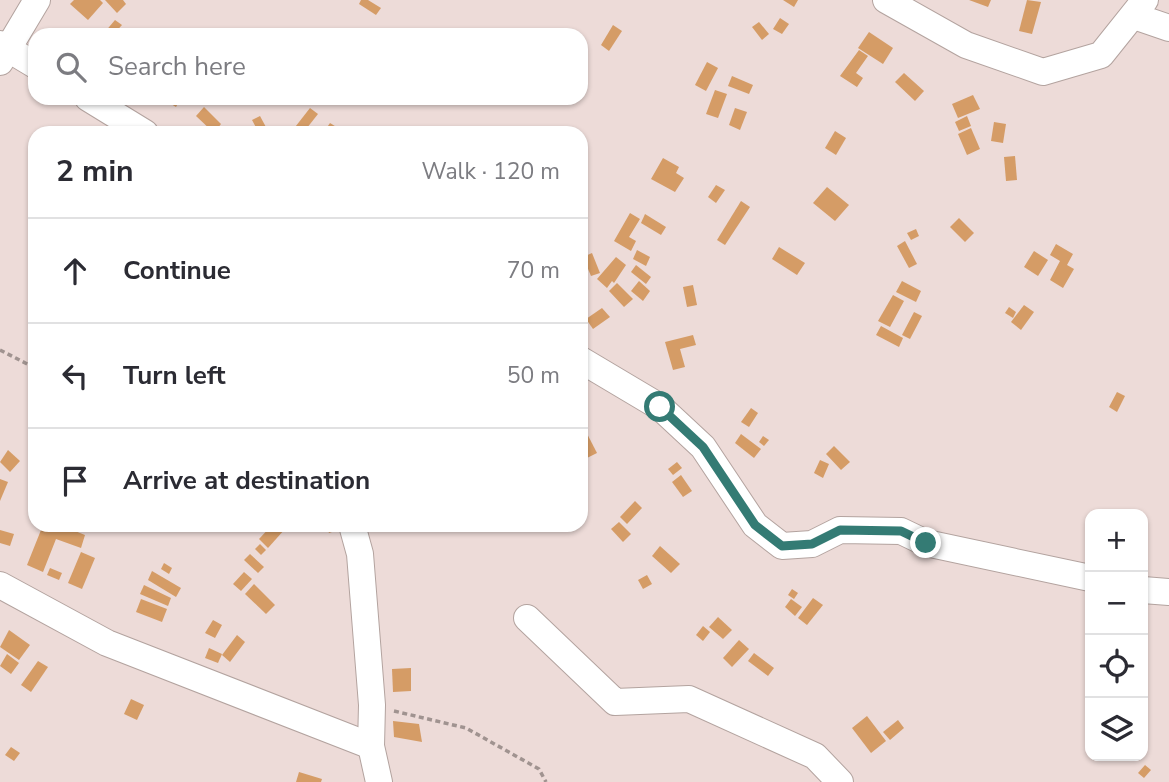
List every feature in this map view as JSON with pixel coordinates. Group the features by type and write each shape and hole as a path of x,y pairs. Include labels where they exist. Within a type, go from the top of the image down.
{"street":[{"path":"28,62 3,51 37,0"},
{"path":"886,0 966,45 1043,72 1101,55 1139,8 1169,28"},
{"path":"99,105 134,126"},
{"path":"588,364 660,407 703,447 755,525 782,546 812,544 840,530 901,531 926,543 1085,577"},
{"path":"354,532 360,554 372,705 371,746 379,782"},
{"path":"0,585 107,643 371,746"},
{"path":"1148,590 1169,592"},
{"path":"527,618 615,702 689,698 816,756 840,782"}],"path":[{"path":"0,350 28,364"},
{"path":"372,705 466,727 539,769 546,782"}],"building":[{"path":"74,0 100,0 103,3 88,20 70,4"},
{"path":"105,0 123,0 126,4 117,13"},
{"path":"361,0 368,0 381,8 376,15 359,4"},
{"path":"783,0 798,0 794,7"},
{"path":"969,0 991,0 988,7"},
{"path":"1027,0 1041,2 1032,34 1019,31"},
{"path":"780,18 789,24 782,34 773,29"},
{"path":"115,20 122,25 119,28 108,28"},
{"path":"759,22 769,34 762,40 752,27"},
{"path":"613,25 622,31 609,51 601,45"},
{"path":"869,32 893,48 883,64 858,48"},
{"path":"859,50 868,56 856,73 863,78 857,87 840,76"},
{"path":"707,62 718,68 706,91 695,85"},
{"path":"904,73 924,91 915,101 895,82"},
{"path":"732,76 753,85 749,94 728,86"},
{"path":"715,90 727,94 718,118 706,114"},
{"path":"973,95 980,109 958,118 952,104"},
{"path":"204,107 221,124 207,126 196,116"},
{"path":"310,108 318,114 309,126 296,126"},
{"path":"735,108 747,112 740,130 729,125"},
{"path":"260,116 265,126 255,126 252,120"},
{"path":"967,116 971,126 959,131 955,122"},
{"path":"994,122 1006,124 1003,143 991,141"},
{"path":"971,128 980,149 967,155 958,134"},
{"path":"835,131 846,138 836,155 825,148"},
{"path":"1015,156 1017,180 1006,181 1004,157"},
{"path":"663,158 679,167 676,173 684,178 675,192 651,179"},
{"path":"716,185 725,190 716,203 708,197"},
{"path":"827,187 849,205 835,221 813,203"},
{"path":"741,201 750,207 725,245 717,240"},
{"path":"630,213 640,219 629,237 636,241 631,251 614,241"},
{"path":"645,214 666,227 661,235 641,223"},
{"path":"959,218 974,233 965,242 950,227"},
{"path":"916,229 919,236 911,240 907,233"},
{"path":"905,241 917,264 909,268 897,246"},
{"path":"1056,244 1073,254 1067,265 1074,269 1063,288 1050,280 1060,261 1050,255"},
{"path":"779,247 805,263 797,275 772,259"},
{"path":"637,250 650,257 646,266 633,259"},
{"path":"1034,251 1048,260 1038,276 1024,267"},
{"path":"592,253 600,273 591,276 588,255"},
{"path":"616,257 626,265 614,283 612,281 607,288 597,279"},
{"path":"636,265 651,277 646,284 631,272"},
{"path":"639,281 650,291 643,301 631,291"},
{"path":"902,281 921,291 916,302 896,292"},
{"path":"617,283 633,299 624,307 609,291"},
{"path":"693,285 697,305 687,307 683,287"},
{"path":"893,295 904,301 890,327 878,321"},
{"path":"1024,305 1034,312 1021,330 1011,322"},
{"path":"1009,307 1016,312 1013,318 1005,313"},
{"path":"602,308 610,317 593,329 588,318"},
{"path":"914,312 922,316 910,339 902,335"},
{"path":"881,326 903,338 899,347 876,335"},
{"path":"693,335 696,345 680,349 685,367 673,370 665,342"},
{"path":"1117,392 1125,396 1117,412 1109,407"},
{"path":"751,408 758,413 749,427 741,422"},
{"path":"741,434 761,449 754,458 735,443"},
{"path":"588,436 597,453 588,458"},
{"path":"763,436 769,440 764,446 759,442"},
{"path":"834,446 850,462 841,470 826,454"},
{"path":"8,450 20,461 10,472 0,462"},
{"path":"820,460 829,464 823,478 814,473"},
{"path":"677,462 682,468 673,475 668,469"},
{"path":"681,475 692,491 683,497 672,482"},
{"path":"0,479 8,482 0,501"},
{"path":"635,501 642,508 627,524 620,517"},
{"path":"619,522 631,534 623,542 611,529"},
{"path":"0,530 14,534 10,546 0,543"},
{"path":"40,532 78,532 85,535 81,548 56,539 43,572 27,565"},
{"path":"266,532 282,532 268,548 259,539"},
{"path":"260,544 266,550 261,555 255,549"},
{"path":"660,546 680,564 671,573 652,556"},
{"path":"81,552 95,558 82,589 68,583"},
{"path":"250,554 264,567 258,573 244,560"},
{"path":"164,563 172,568 169,574 161,569"},
{"path":"50,568 62,573 59,580 47,575"},
{"path":"152,571 181,588 176,597 148,580"},
{"path":"244,572 252,579 241,591 233,584"},
{"path":"647,575 652,584 643,589 638,580"},
{"path":"254,584 275,605 266,614 245,594"},
{"path":"144,585 171,598 168,606 140,594"},
{"path":"792,589 798,593 794,599 788,595"},
{"path":"813,598 823,605 807,625 798,618"},
{"path":"141,599 167,609 162,622 136,612"},
{"path":"791,599 802,607 795,616 785,607"},
{"path":"718,617 732,630 723,639 709,627"},
{"path":"213,620 222,625 215,638 205,633"},
{"path":"703,626 710,632 703,641 696,635"},
{"path":"9,630 30,645 19,660 0,647"},
{"path":"237,635 245,642 230,662 222,655"},
{"path":"739,640 749,649 732,667 723,658"},
{"path":"209,648 222,654 218,663 205,658"},
{"path":"754,653 774,668 768,676 748,661"},
{"path":"7,654 19,663 11,674 0,666"},
{"path":"38,661 48,667 31,692 21,685"},
{"path":"411,668 411,691 393,692 392,669"},
{"path":"131,699 144,705 137,720 124,714"},
{"path":"867,716 886,741 871,753 852,728"},
{"path":"898,720 904,728 890,740 883,732"},
{"path":"393,721 419,724 422,742 394,737"},
{"path":"11,747 20,753 14,761 5,755"},
{"path":"1145,765 1151,770 1144,778 1138,773"},
{"path":"299,772 322,779 321,782 296,782"}],"route":[{"path":"660,407 703,447 755,525 782,546 812,544 840,530 901,531 926,543"}]}
